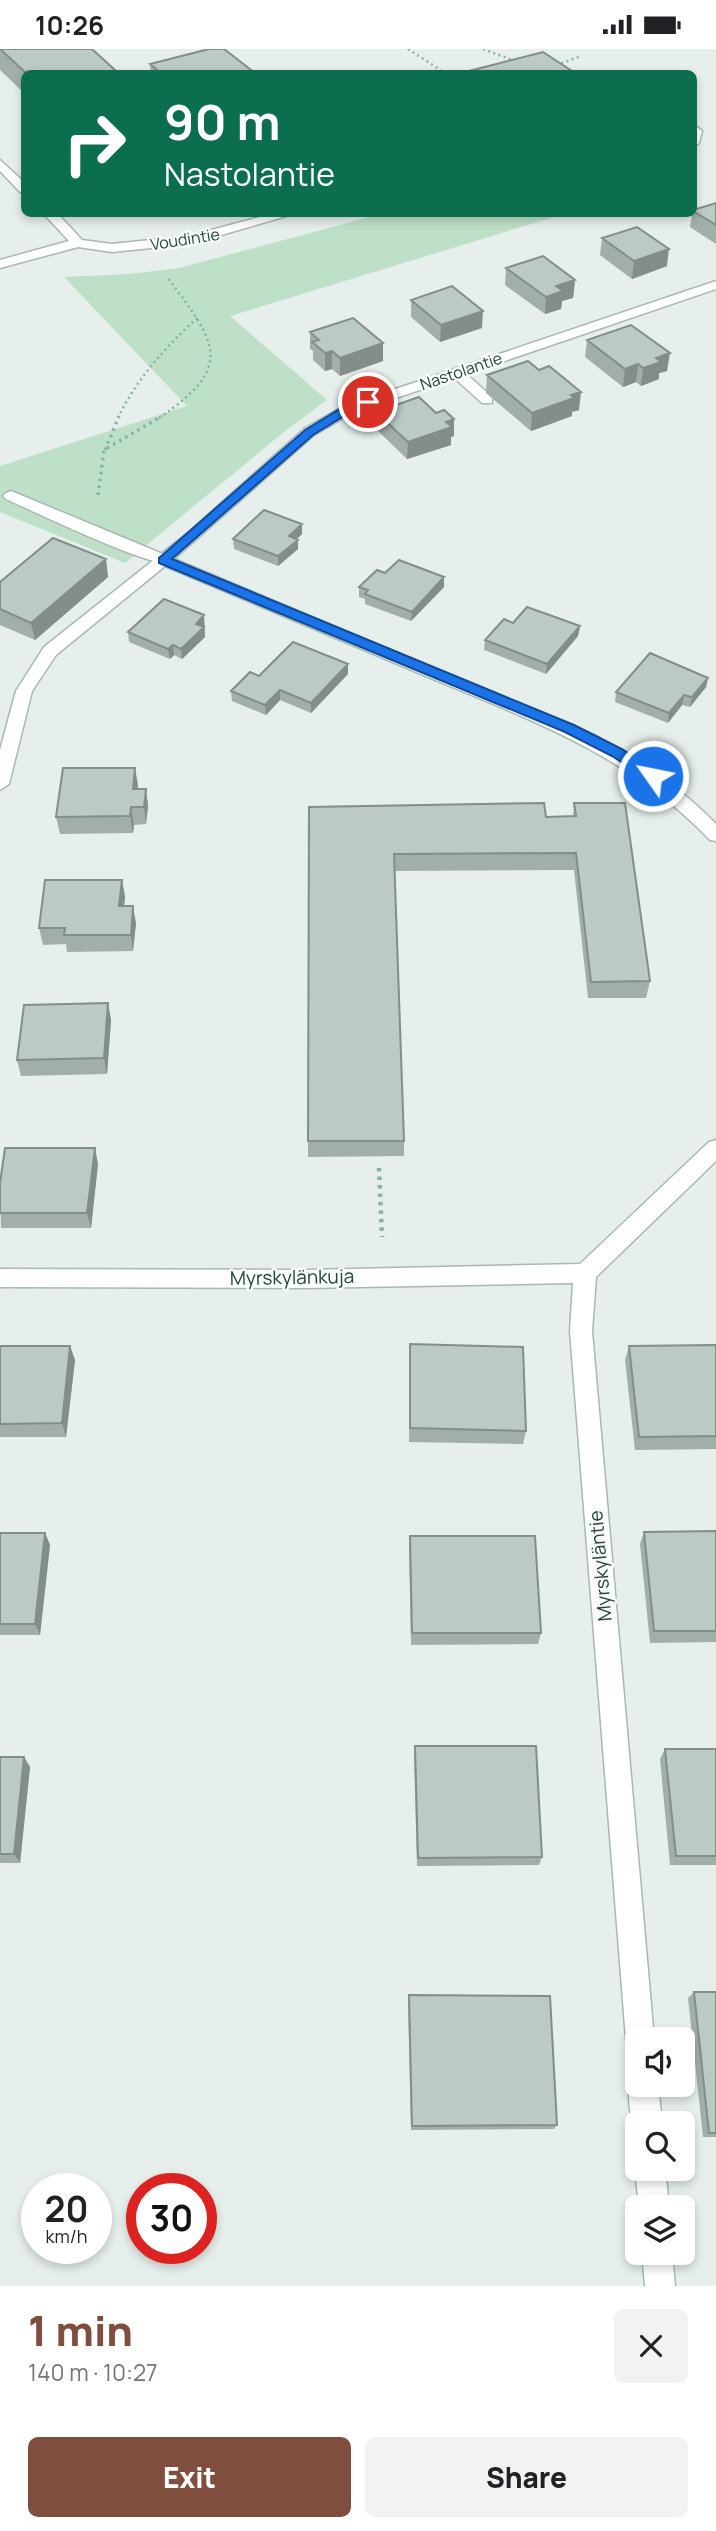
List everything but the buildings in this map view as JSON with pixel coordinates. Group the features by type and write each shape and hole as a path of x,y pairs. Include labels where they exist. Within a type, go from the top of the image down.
{"street":[{"path":"0,164 21,186"},
{"path":"0,264 78,243 53,217"},
{"name":"Voudintie","path":"78,243 112,248 155,245 228,232 278,217"},
{"name":"Nastolantie","path":"0,784 24,691 50,651 164,560 309,432 347,410 716,285"},
{"path":"456,372 487,400"},
{"path":"11,496 103,537 581,734 653,776 691,808 716,835"},
{"path":"585,1273 716,1148"},
{"name":"Myrskylänkuja","path":"0,1278 305,1279 585,1273"},
{"name":"Myrskyläntie","path":"585,1273 580,1331 638,2027"},
{"path":"658,2265 660,2286"}],"path":[{"path":"408,49 440,70"},
{"path":"483,49 517,61"},
{"path":"553,66 579,57"},
{"path":"104,450 160,416 206,379 213,354 207,332 161,267 155,245"},
{"path":"103,537 98,496 104,450 121,406 141,376 197,318"},
{"path":"379,1168 382,1237"}],"green space":[{"path":"370,217 554,217 230,316 327,400 285,431 125,563 0,512 0,466 187,406 64,277 130,274 179,268"}],"route":[{"path":"368,402 347,410 309,432 164,560 569,729 617,753 653,776"}]}
